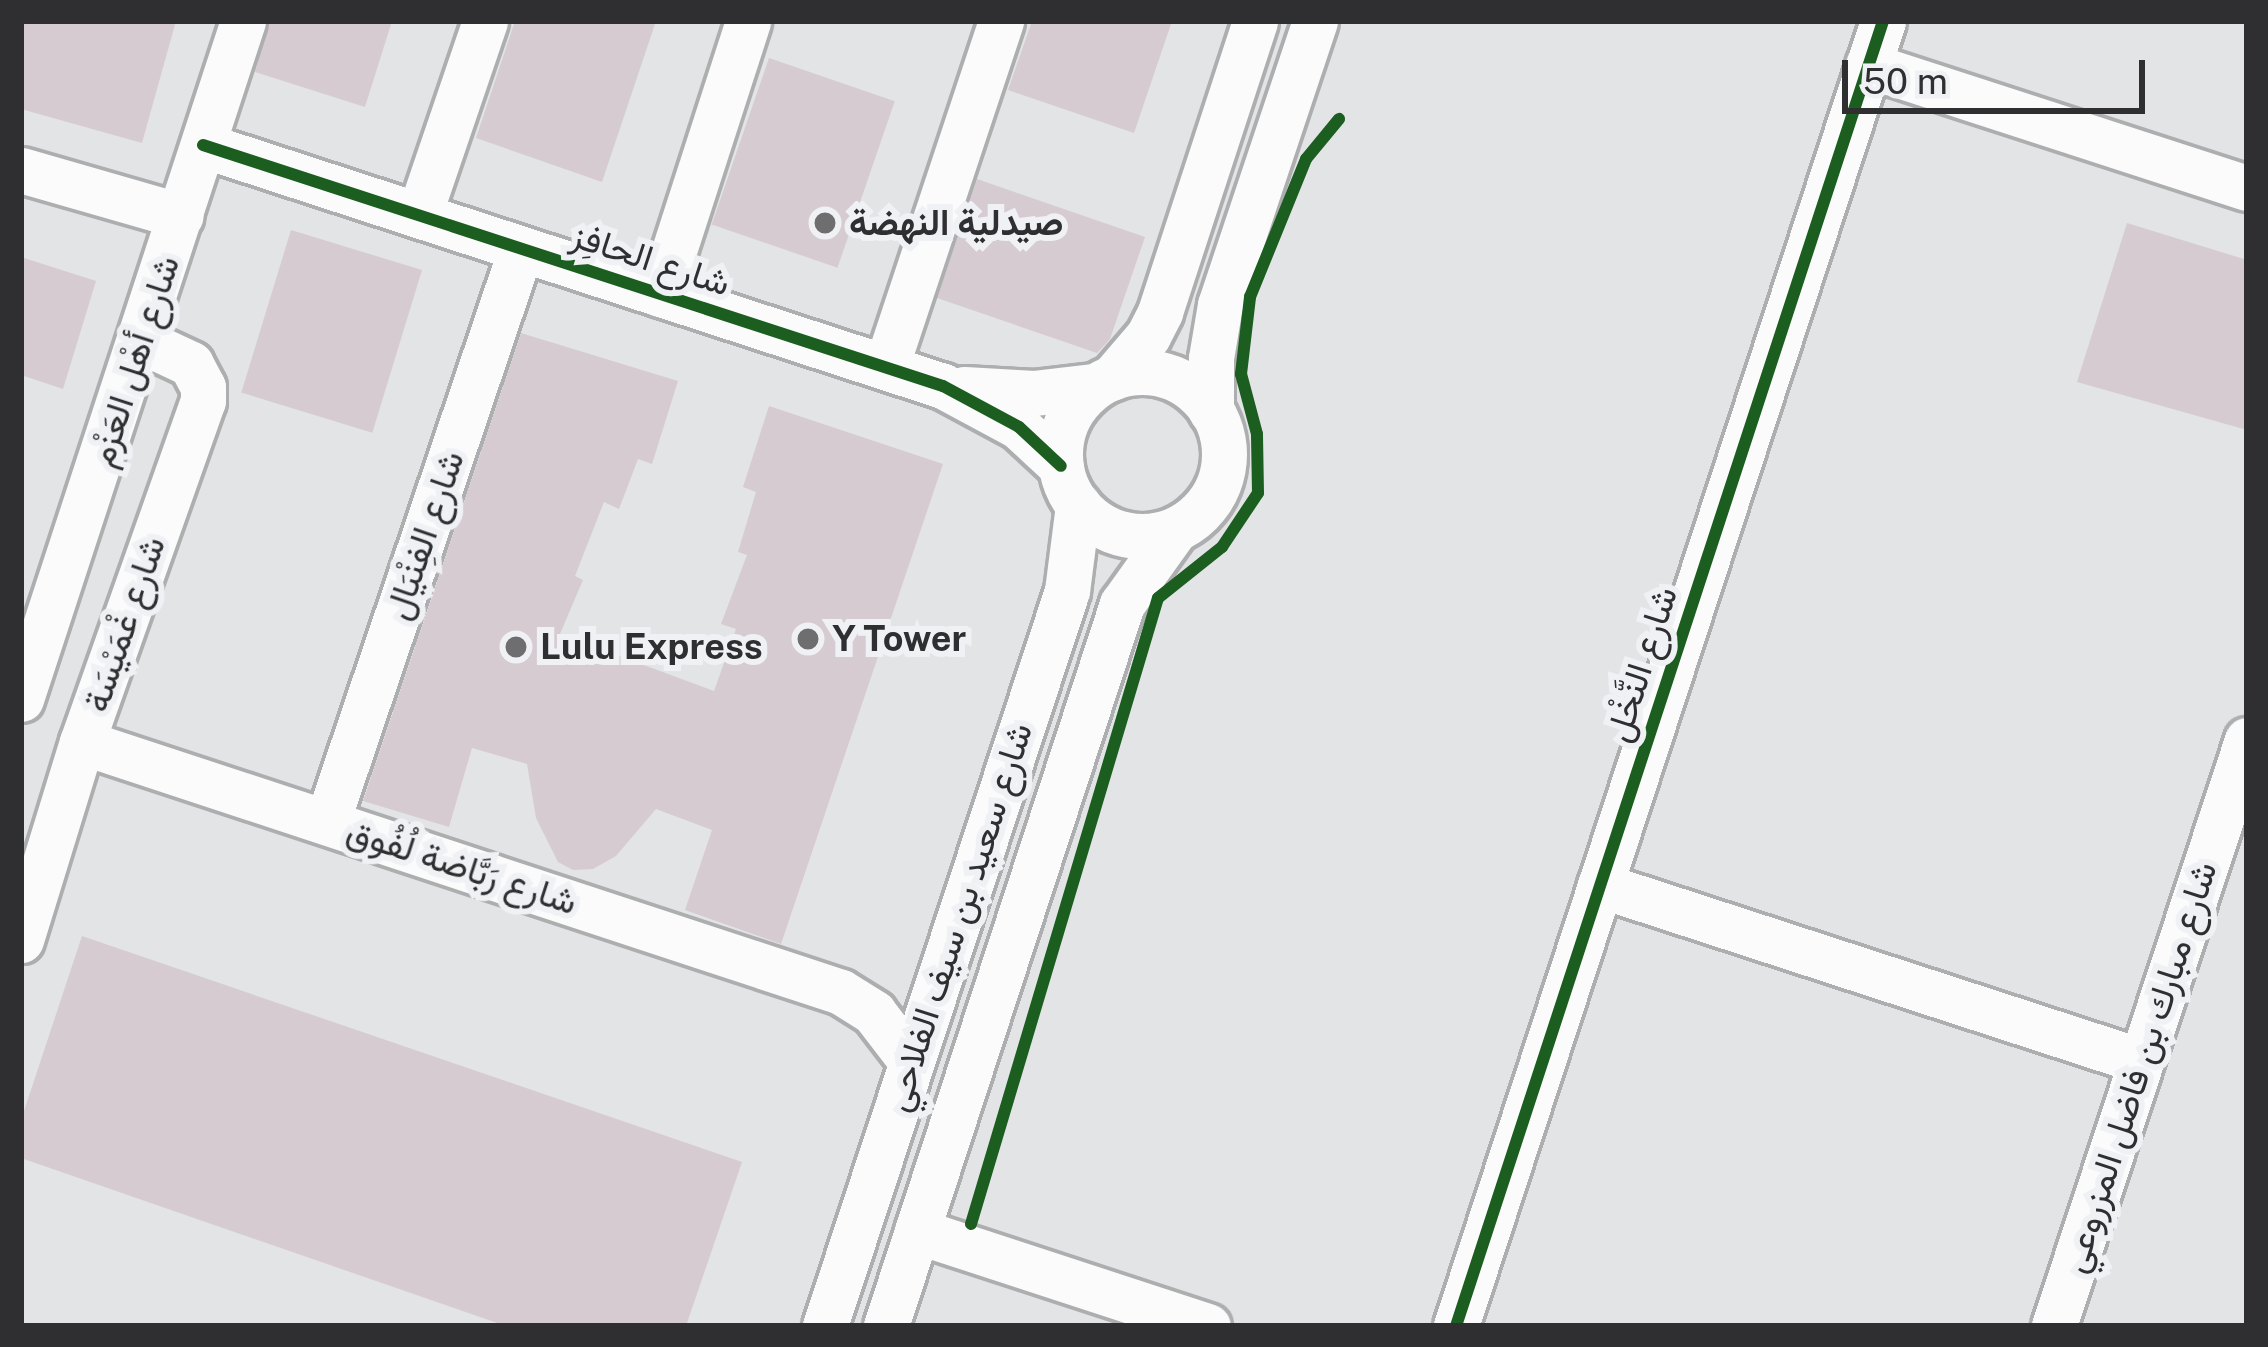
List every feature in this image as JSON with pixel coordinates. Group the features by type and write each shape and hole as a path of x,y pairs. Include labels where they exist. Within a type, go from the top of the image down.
{"street":[{"name":"شارع أهْل العَزْم","path":"21,699 243,21"},
{"path":"419,215 485,21"},
{"path":"661,294 748,21"},
{"path":"886,367 1001,21"},
{"path":"1255,21 1160,312 1148,336 1063,429 1069,486 1122,534 1149,536 1175,530 1195,517 1220,478 1224,455 1211,411 1210,358 1220,305 1315,21"},
{"name":"شارع النَّخْل","path":"1456,1326 1883,21"},
{"path":"1868,65 2247,188"},
{"name":"شارع الحافِز","path":"203,145 943,386 1019,427 1069,486"},
{"path":"21,170 181,216"},
{"name":"شارع الفِنْيَال","path":"327,821 521,248"},
{"name":"شارع غْمَيْسَة","path":"21,940 82,742 202,400 203,387 191,364 142,341"},
{"path":"1103,382 1144,372 1171,376 1193,390 1211,411"},
{"name":"شارع الحافِز","path":"943,386 1019,393 1103,382"},
{"name":"شارع سعيد بن سيف الفلاحي","path":"825,1326 1067,591 1069,486"},
{"name":"شارع سعيد بن سيف الفلاحي","path":"886,1326 1122,604 1175,530"},
{"name":"شارع مبارك بن فاضل المزروعي","path":"2054,1326 2247,740"},
{"name":"شارع رَبَّاضة لُفُوق","path":"82,742 841,992 874,1013 910,1060"},
{"path":"1600,885 2141,1061"},
{"name":"شارع رَبَّاضة لُفُوق","path":"841,992 902,989 940,974"},
{"path":"916,1231 1208,1326"}],"building":[{"path":"21,21 176,21 142,143 21,109"},
{"path":"269,21 392,21 365,107 255,72"},
{"path":"515,21 656,21 602,182 476,138"},
{"path":"1032,21 1172,21 1134,133 1008,90"},
{"path":"769,58 895,101 837,268 712,224"},
{"path":"977,179 1145,237 1110,339 1097,353 937,298"},
{"path":"2127,223 2247,260 2247,430 2077,382"},
{"path":"291,230 422,270 372,433 241,393"},
{"path":"21,257 96,281 63,389 21,375"},
{"name":"Y Tower","path":"521,333 678,381 652,464 638,459 619,509 604,502 575,576 583,580 560,634 714,691 736,629 721,624 747,555 738,552 756,492 743,487 769,406 943,464 781,944 685,910 712,830 656,809 616,856 593,869 573,870 558,862 536,818 527,764 472,748 449,827 363,801"},
{"path":"82,936 742,1162 686,1326 506,1326 21,1158 21,1120"}],"cycle path":[{"path":"1456,1326 1883,21"},
{"path":"971,1224 1158,598 1222,547 1258,493 1257,434 1241,374 1250,297 1306,159 1339,119"},
{"path":"203,145 943,386 1019,427 1061,466"}],"place":[{"name":"صيدلية النهضة","path":"825,223"},
{"name":"Y Tower","path":"808,639"},
{"name":"Lulu Express","path":"516,647"}]}
